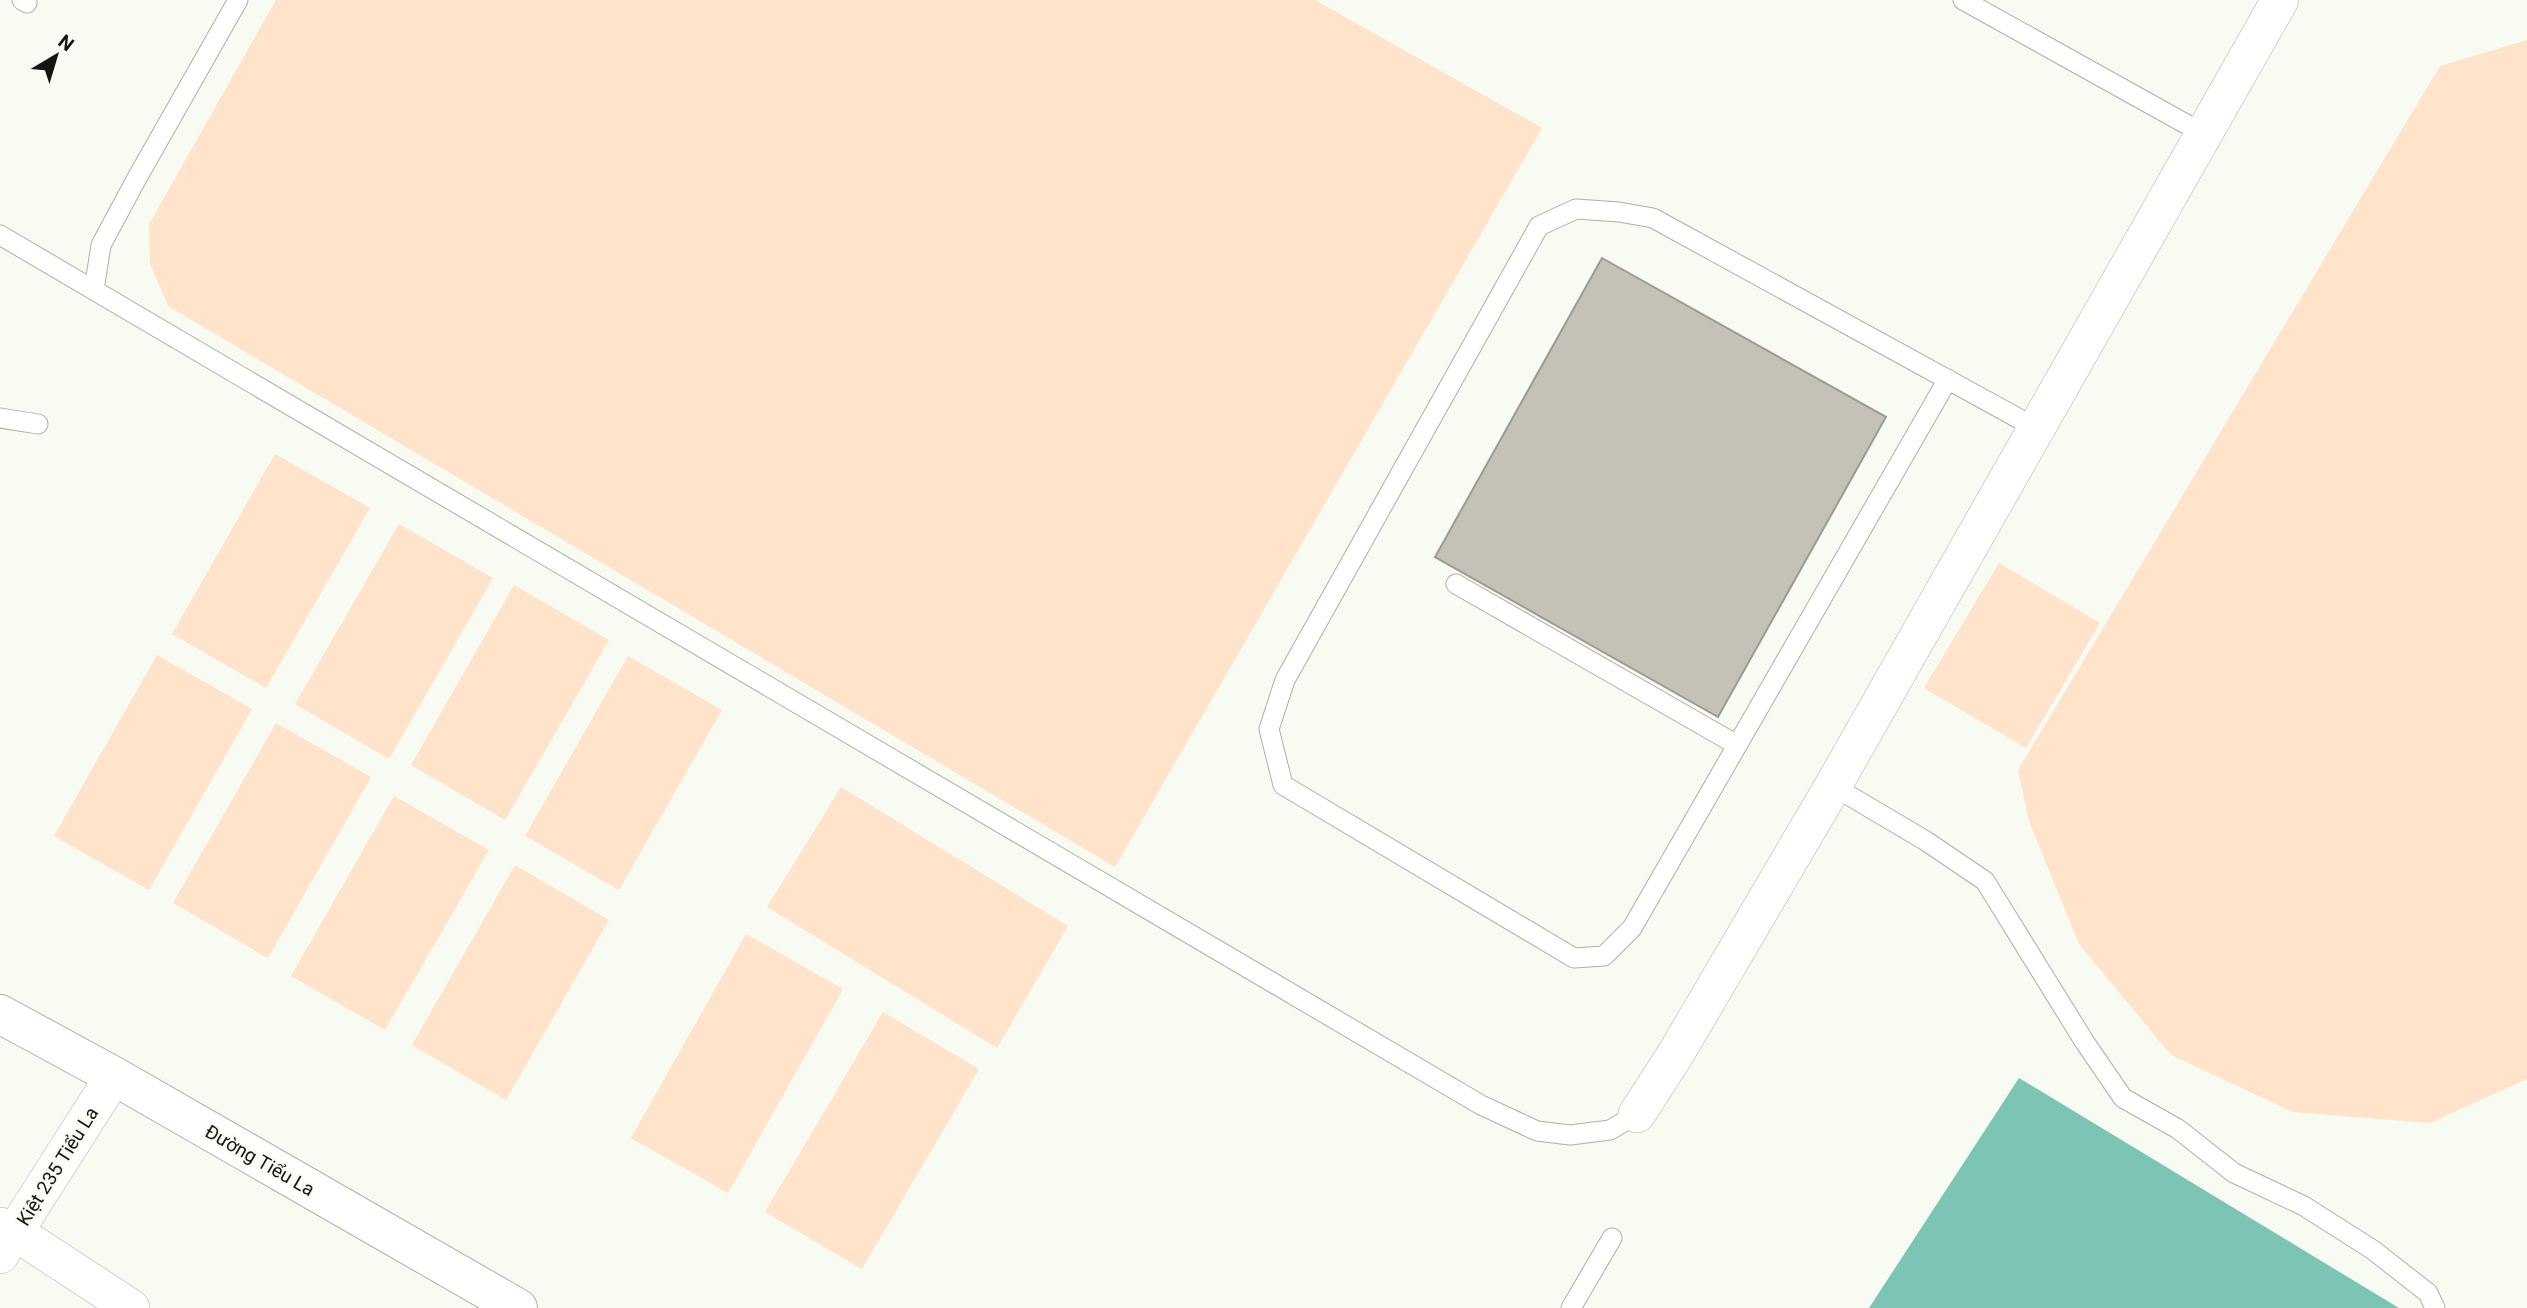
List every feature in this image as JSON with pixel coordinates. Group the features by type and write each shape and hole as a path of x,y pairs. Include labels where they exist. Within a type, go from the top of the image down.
{"main road":[{"name":"Đường Tiểu La","path":"0,1014 114,1076 518,1308"}],"street":[{"path":"1637,1114 1682,1044 1833,786 2280,0"},
{"name":"Kiệt 235 Tiểu La","path":"5,1238 114,1076"},
{"path":"5,1238 131,1308"}],"lane":[{"path":"94,290 101,245 136,178 239,0"},
{"path":"1964,0 2204,135"},
{"path":"1948,379 1632,928 1604,956 1574,958 1283,785 1269,729 1285,680 1539,226 1576,209 1653,218 1948,379 2036,428"},
{"path":"0,235 1482,1105 1537,1131 1570,1135 1610,1130 1637,1114"},
{"path":"0,418 38,424"},
{"path":"1456,584 1738,745"},
{"path":"1833,786 1926,841 1985,881 2084,1041 2123,1098 2178,1129 2234,1173 2304,1206 2373,1250 2428,1293 2435,1308"},
{"path":"1571,1308 1612,1238"}],"shaded area":[{"path":"276,0 1315,0 1542,128 1115,867 168,306 150,264 149,224"},
{"path":"2527,40 2527,1079 2430,1123 2293,1112 2171,1055 2079,944 2029,821 2018,770 2440,66"},
{"path":"275,454 370,508 266,688 172,634"},
{"path":"399,524 493,578 389,759 295,704"},
{"path":"1999,563 2100,623 2026,748 1924,688"},
{"path":"514,585 609,640 505,820 411,765"},
{"path":"157,655 252,709 149,890 54,836"},
{"path":"628,656 722,710 619,890 525,836"},
{"path":"276,723 371,777 268,958 173,903"},
{"path":"841,787 1068,926 997,1048 767,907"},
{"path":"394,796 489,850 385,1030 291,976"},
{"path":"515,865 609,920 506,1100 412,1045"},
{"path":"746,934 843,989 728,1193 631,1138"},
{"path":"883,1012 979,1069 862,1269 765,1212"}],"water":[{"path":"2019,1078 2399,1308 1869,1308"}],"building":[{"path":"1602,258 1886,417 1718,717 1435,557"}]}
